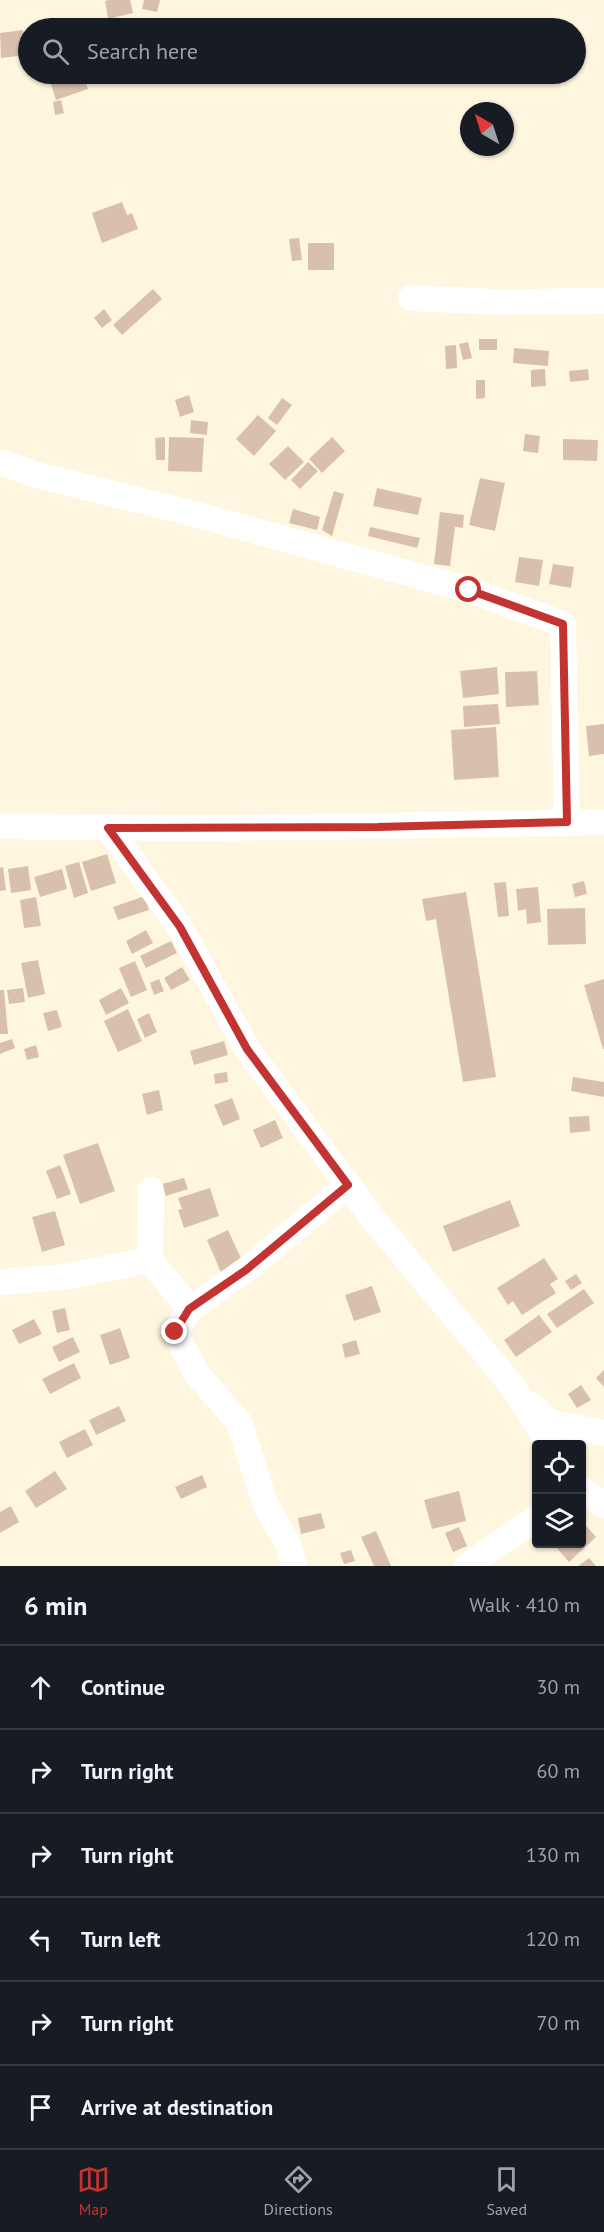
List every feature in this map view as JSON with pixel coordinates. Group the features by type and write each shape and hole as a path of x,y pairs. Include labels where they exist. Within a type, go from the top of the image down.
{"street":[{"path":"411,298 497,302 604,301"},
{"path":"0,462 34,474 187,512 469,590 563,624 567,822"},
{"path":"0,826 378,827 604,822"},
{"path":"108,828 180,927 247,1049 374,1220 514,1388 550,1423 604,1433"},
{"path":"294,1566 288,1544 266,1506 239,1422 196,1373 175,1332 189,1309 246,1270 348,1185"},
{"path":"151,1190 150,1260 189,1309"},
{"path":"0,1282 65,1277 150,1260"},
{"path":"514,1388 546,1440"},
{"path":"586,1492 604,1505"},
{"path":"467,1566 532,1521"}],"building":[{"path":"130,0 133,13 108,18 105,1"},
{"path":"144,0 160,0 157,12 142,9"},
{"path":"18,31 18,56 1,58 0,33"},
{"path":"51,84 86,84 88,89 56,100"},
{"path":"61,100 64,113 55,115 53,102"},
{"path":"122,202 127,215 132,213 138,229 102,243 92,213"},
{"path":"299,238 302,260 292,261 289,239"},
{"path":"308,243 334,243 334,270 308,270"},
{"path":"153,289 162,299 122,335 113,325"},
{"path":"104,309 112,320 102,328 94,318"},
{"path":"479,339 497,339 497,350 479,350"},
{"path":"468,342 472,358 463,360 459,344"},
{"path":"456,345 457,368 446,369 445,346"},
{"path":"514,348 549,351 548,366 513,363"},
{"path":"545,369 546,386 531,387 531,370"},
{"path":"588,369 589,380 570,382 569,371"},
{"path":"476,380 485,380 485,398 476,399"},
{"path":"189,395 194,412 180,417 175,400"},
{"path":"282,398 292,405 277,425 268,418"},
{"path":"258,415 276,431 254,456 236,439"},
{"path":"191,420 208,422 207,435 190,433"},
{"path":"525,434 540,436 538,453 523,451"},
{"path":"165,437 165,460 156,460 155,438"},
{"path":"169,437 204,438 202,472 168,471"},
{"path":"332,437 345,451 322,473 309,459"},
{"path":"563,439 598,440 597,461 563,460"},
{"path":"288,446 304,462 285,480 269,464"},
{"path":"308,462 318,471 300,489 291,480"},
{"path":"480,478 505,483 495,531 469,525"},
{"path":"377,488 422,498 418,515 373,506"},
{"path":"334,491 344,494 332,536 322,530"},
{"path":"293,509 320,517 317,530 289,523"},
{"path":"440,512 464,515 463,528 455,527 450,566 434,564"},
{"path":"370,527 420,538 417,548 368,536"},
{"path":"519,557 543,560 539,586 515,582"},
{"path":"553,564 574,567 571,588 549,584"},
{"path":"497,667 499,694 463,698 460,671"},
{"path":"537,671 539,705 506,707 505,672"},
{"path":"498,704 500,724 464,727 463,706"},
{"path":"604,724 604,754 589,756 586,726"},
{"path":"496,727 499,777 454,780 451,730"},
{"path":"107,854 116,883 91,891 82,862"},
{"path":"79,862 88,893 74,898 65,866"},
{"path":"28,866 31,890 11,893 8,869"},
{"path":"3,867 6,890 0,891 0,868"},
{"path":"62,869 67,889 40,897 34,877"},
{"path":"584,881 587,894 575,897 572,884"},
{"path":"506,882 509,916 498,917 494,883"},
{"path":"538,887 541,922 527,924 526,909 518,911 516,889"},
{"path":"466,892 496,1077 463,1082 436,919 426,921 422,899"},
{"path":"145,896 149,910 118,920 113,907"},
{"path":"36,897 41,926 24,928 20,900"},
{"path":"585,908 586,944 548,945 547,909"},
{"path":"146,930 153,943 132,954 126,941"},
{"path":"171,941 177,953 146,968 140,956"},
{"path":"38,960 45,994 28,998 21,963"},
{"path":"135,961 147,990 131,997 119,968"},
{"path":"182,967 190,980 171,990 164,978"},
{"path":"159,979 164,991 154,995 150,983"},
{"path":"604,979 604,1049 603,1049 584,985"},
{"path":"23,988 25,1002 9,1004 7,990"},
{"path":"121,988 129,1003 106,1015 99,1000"},
{"path":"0,990 4,990 8,1034 0,1034"},
{"path":"128,1009 142,1041 118,1052 104,1021"},
{"path":"57,1010 62,1027 48,1031 43,1013"},
{"path":"149,1013 157,1032 145,1038 137,1019"},
{"path":"12,1039 15,1048 0,1054 0,1043"},
{"path":"224,1041 228,1055 194,1065 190,1051"},
{"path":"36,1045 39,1057 27,1060 24,1049"},
{"path":"227,1072 228,1082 215,1084 214,1074"},
{"path":"573,1077 604,1082 604,1097 571,1091"},
{"path":"159,1090 163,1110 147,1115 142,1094"},
{"path":"232,1098 240,1119 223,1126 214,1105"},
{"path":"589,1116 590,1131 570,1133 569,1117"},
{"path":"275,1120 283,1138 261,1148 253,1130"},
{"path":"98,1143 115,1191 80,1204 63,1155"},
{"path":"60,1165 71,1194 57,1199 46,1171"},
{"path":"184,1178 188,1189 166,1196 162,1184"},
{"path":"210,1188 219,1216 184,1228 178,1210 182,1209 178,1198"},
{"path":"510,1200 520,1226 453,1252 443,1226"},
{"path":"55,1211 65,1245 42,1252 32,1217"},
{"path":"228,1230 245,1267 223,1277 207,1240"},
{"path":"544,1258 558,1279 550,1284 556,1293 522,1315 513,1301 508,1305 497,1288"},
{"path":"576,1274 582,1283 571,1290 565,1281"},
{"path":"372,1286 381,1312 354,1321 345,1295"},
{"path":"584,1289 594,1303 557,1328 547,1314"},
{"path":"65,1308 70,1330 57,1333 52,1311"},
{"path":"539,1315 552,1332 516,1357 504,1340"},
{"path":"34,1319 42,1334 19,1344 12,1330"},
{"path":"120,1328 130,1358 110,1365 100,1335"},
{"path":"73,1337 80,1352 59,1362 52,1347"},
{"path":"356,1340 360,1354 345,1358 342,1344"},
{"path":"74,1363 81,1378 50,1394 42,1379"},
{"path":"604,1370 604,1387 596,1378"},
{"path":"581,1385 591,1400 577,1408 568,1394"},
{"path":"119,1406 126,1421 96,1435 89,1420"},
{"path":"85,1429 93,1445 67,1458 59,1442"},
{"path":"55,1471 67,1489 36,1508 25,1491"},
{"path":"202,1475 207,1487 181,1499 175,1487"},
{"path":"459,1491 466,1521 432,1529 424,1500"},
{"path":"11,1506 19,1522 0,1533 0,1512"},
{"path":"321,1513 325,1528 301,1534 298,1518"},
{"path":"586,1526 596,1537 586,1546"},
{"path":"459,1527 467,1546 453,1552 445,1533"},
{"path":"376,1531 391,1566 374,1566 361,1537"},
{"path":"557,1548 584,1548 569,1562"},
{"path":"351,1550 355,1561 344,1564 340,1553"},
{"path":"589,1558 596,1566 578,1566"}],"route":[{"path":"175,1332 189,1309 246,1270 348,1185 247,1049 180,927 108,828 378,827 567,822 563,624 469,590"}]}
